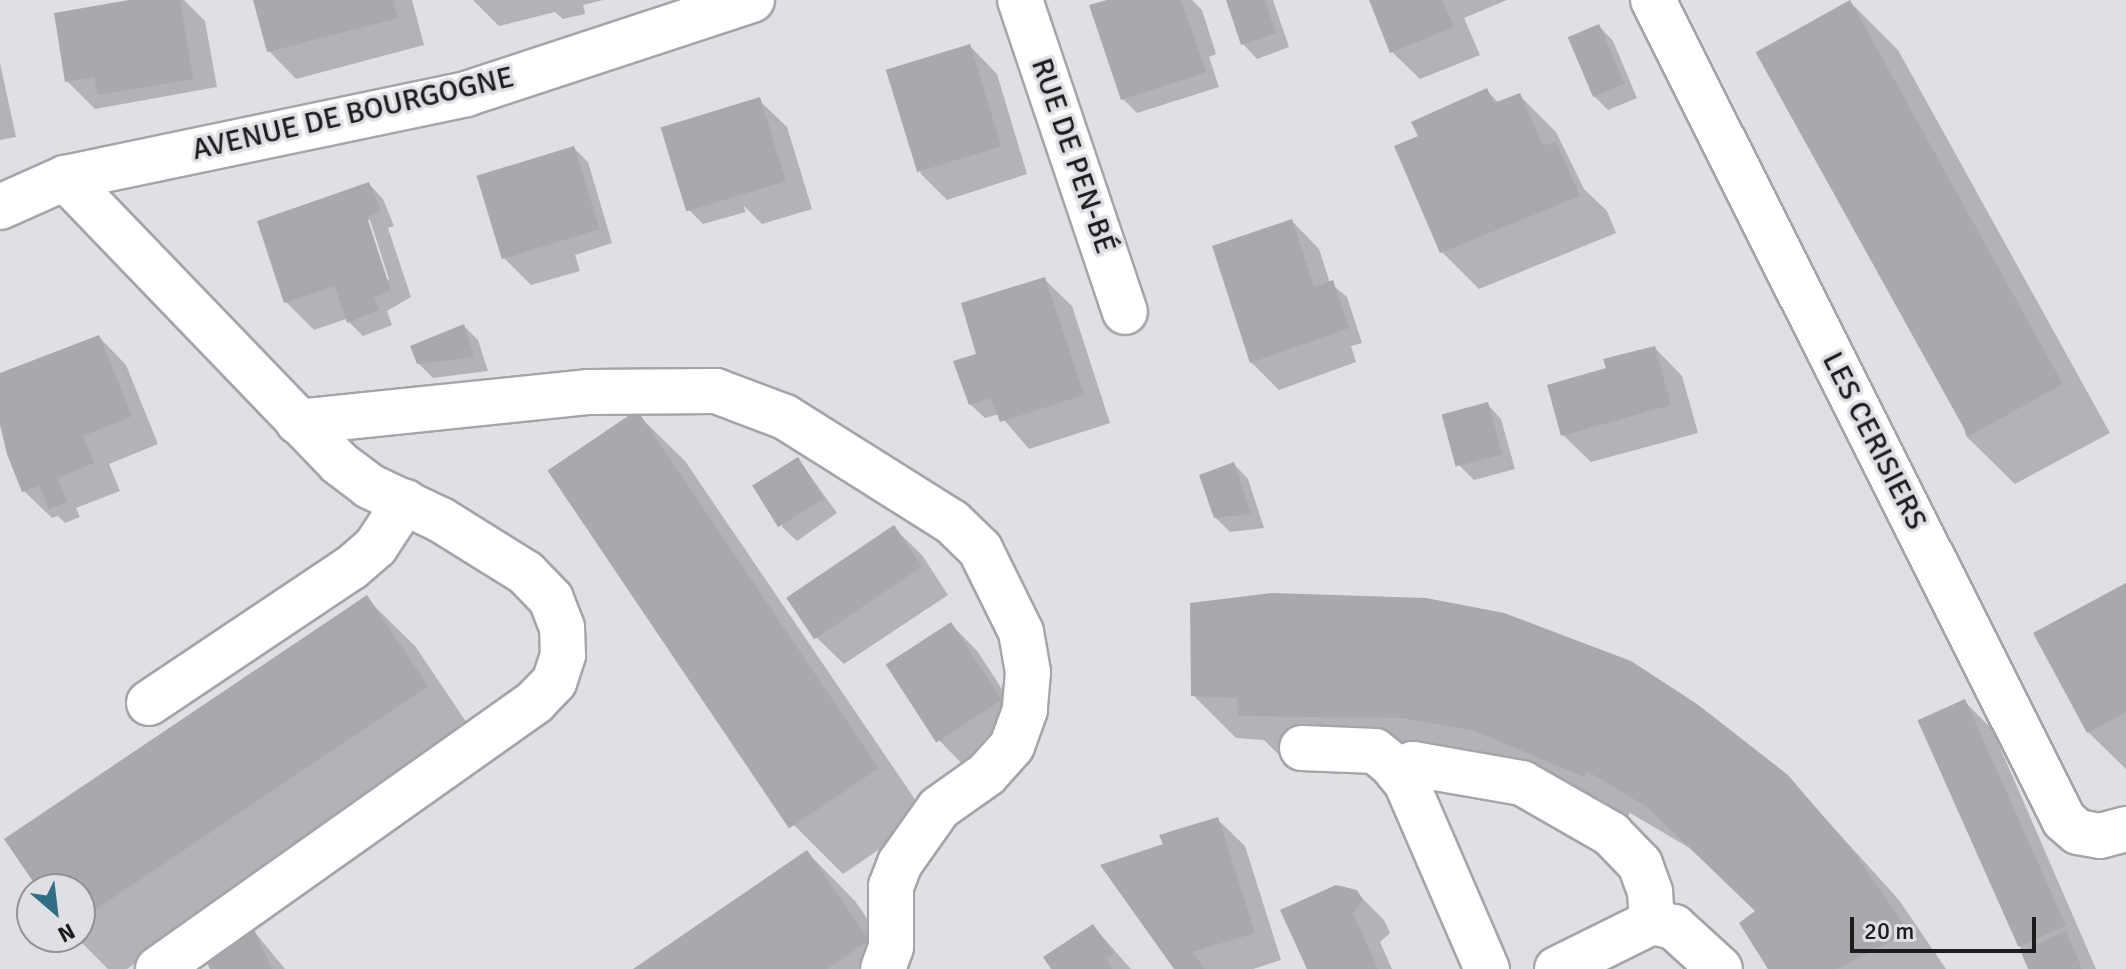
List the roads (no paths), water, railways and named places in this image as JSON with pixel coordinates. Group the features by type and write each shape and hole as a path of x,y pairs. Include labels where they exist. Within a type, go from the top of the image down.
{"street":[{"name":"AVENUE DE BOURGOGNE","path":"0,207 65,178 466,94 752,0"},
{"name":"RUE DE PEN-BÉ","path":"1020,0 1125,312"},
{"name":"LES CERISIERS","path":"1653,0 2064,820 2078,832 2100,836 2126,829"},
{"path":"65,178 298,422 369,486 492,549 551,599 562,627 563,655 554,682 535,702 158,969"},
{"path":"298,422 589,392 716,391 785,417 952,522 980,549 1021,632 1028,672 1025,710 1012,746 987,774 939,808 900,863 891,886 891,947 883,969"},
{"path":"149,703 351,568 376,546 405,502"},
{"path":"1302,748 1375,751 1397,771 1487,969"},
{"path":"1397,771 1413,764 1522,783 1611,834 1640,864 1650,892 1652,922"},
{"path":"1557,969 1652,922 1674,927 1720,969"}]}
